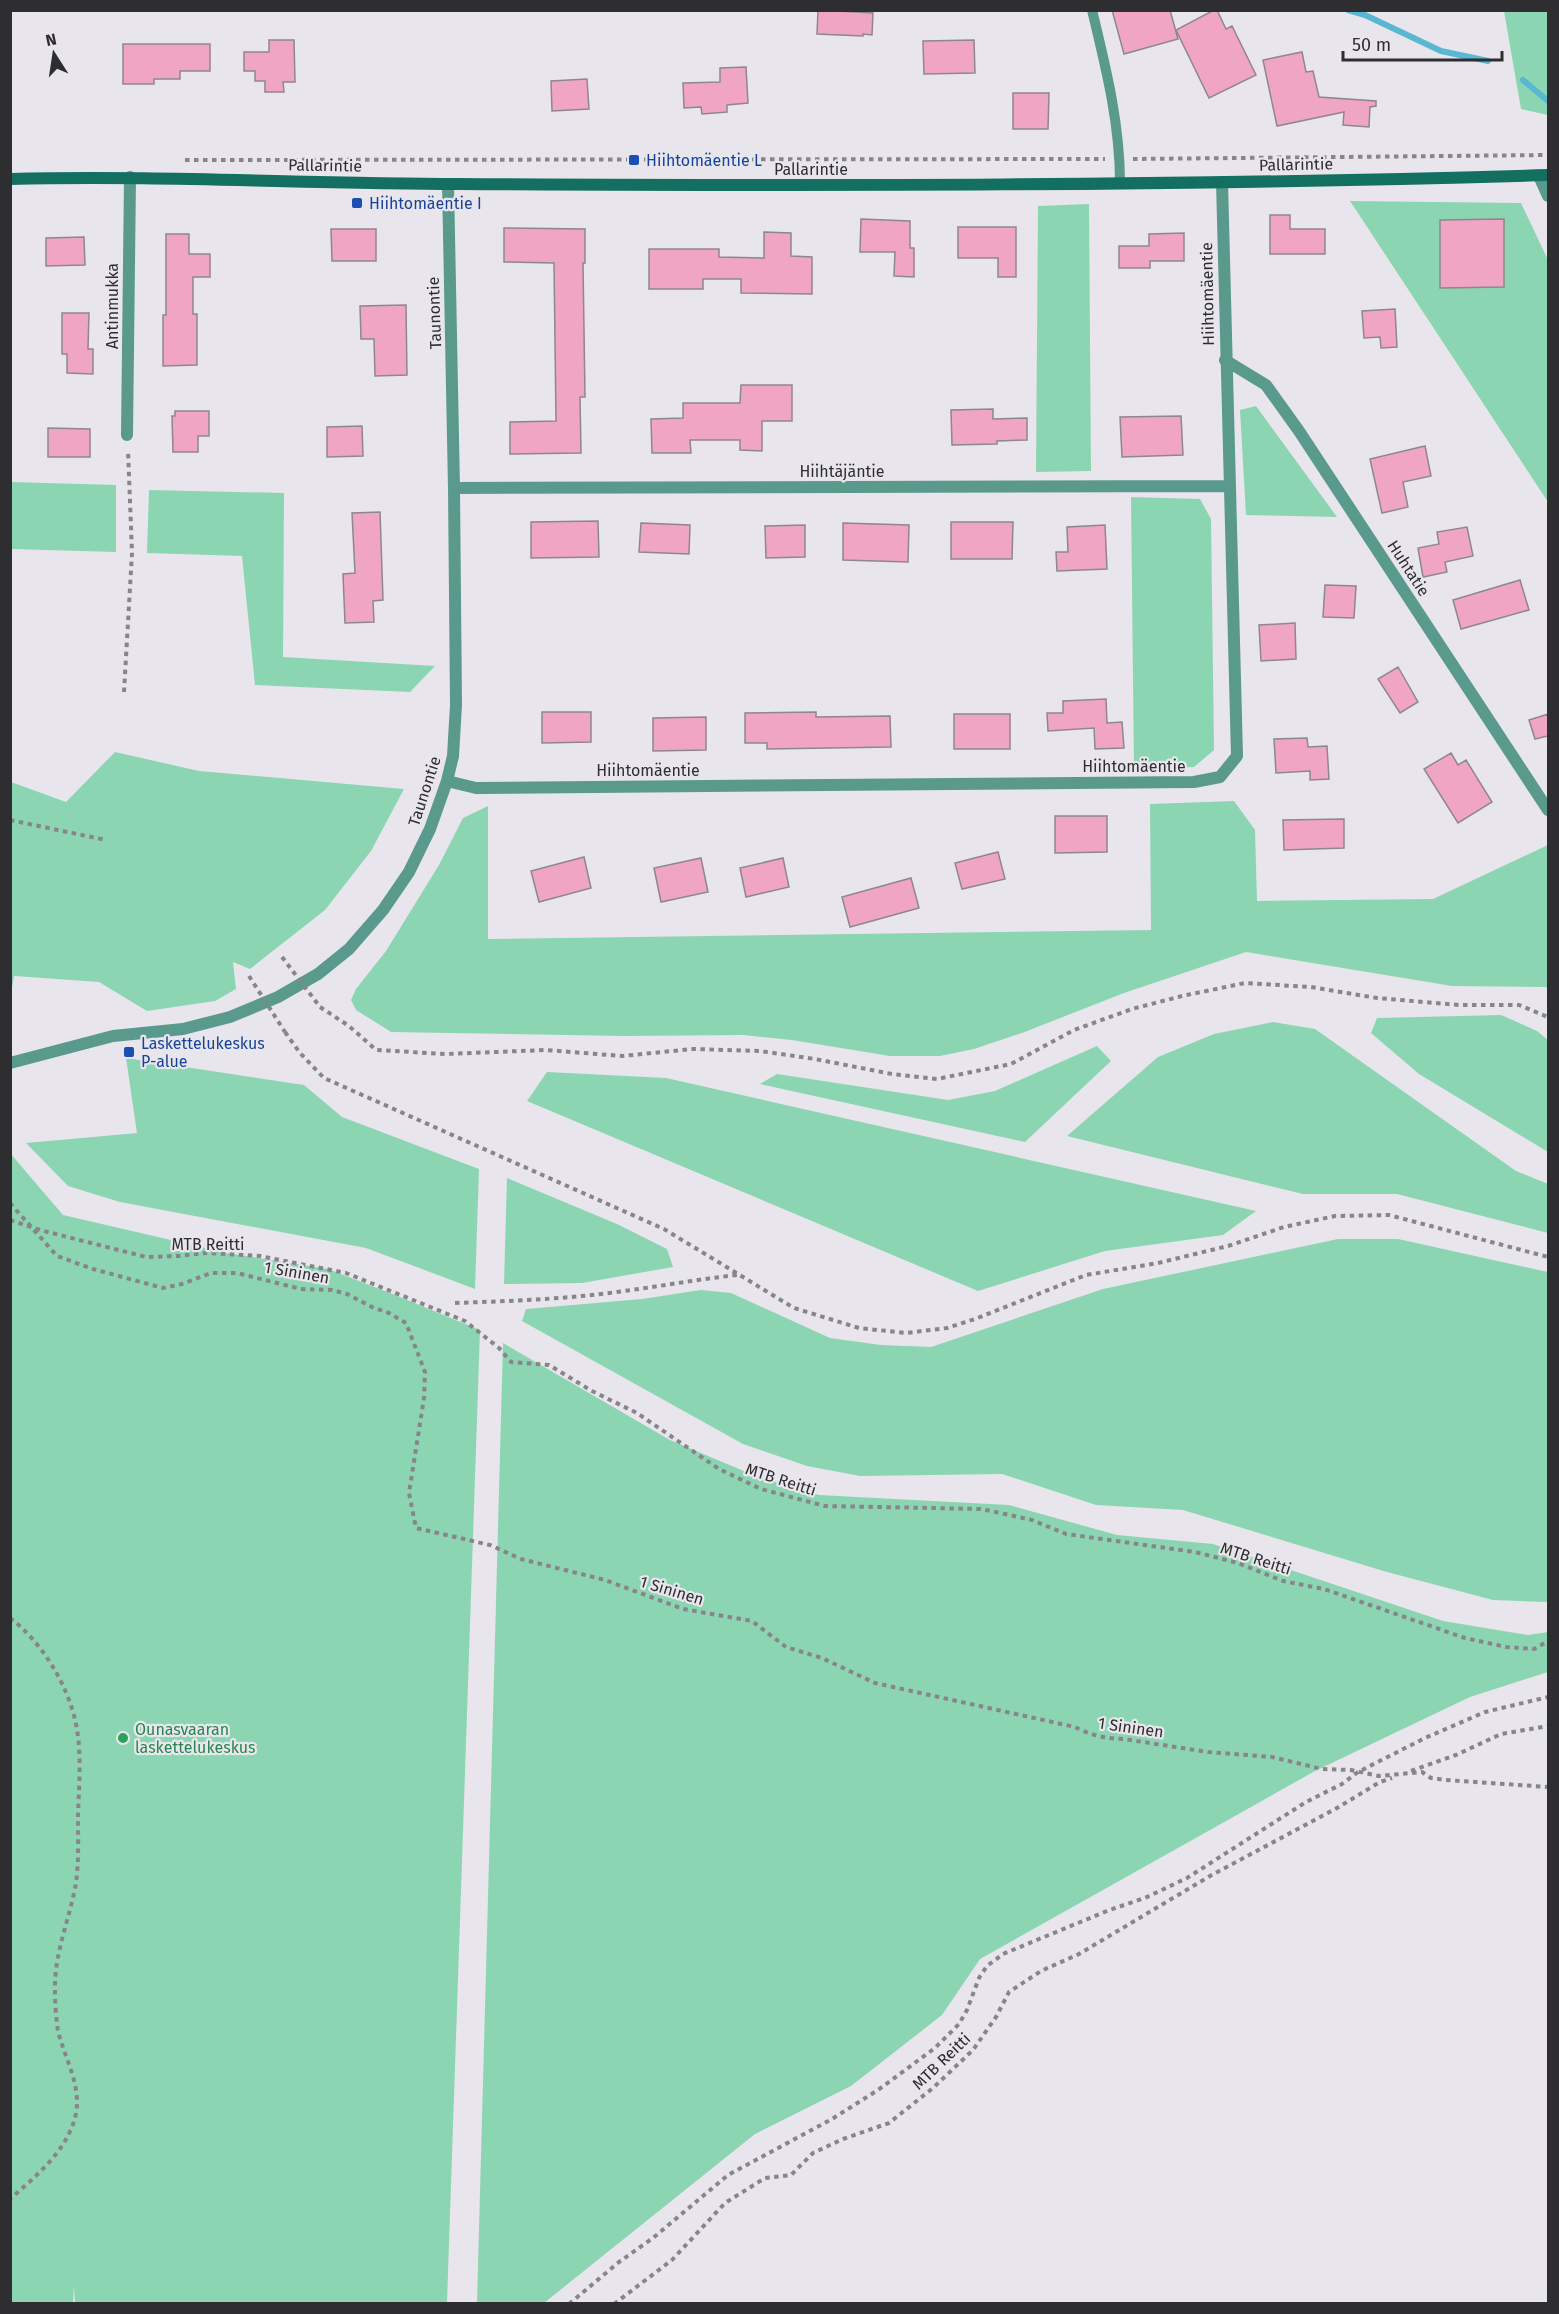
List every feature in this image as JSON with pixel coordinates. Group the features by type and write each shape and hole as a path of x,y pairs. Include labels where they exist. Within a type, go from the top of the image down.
{"street":[{"name":"Pallarintie","path":"10,178 130,177 448,184 1016,186 1544,176"},
{"path":"1544,176 1548,196"},
{"name":"Antinmukka","path":"128,435 130,177"},
{"name":"Hiihtomäentie","path":"447,781 476,788 488,788 1194,783 1220,777 1237,756 1221,182"},
{"name":"Taunontie","path":"10,1063 113,1036 183,1029 230,1017 278,998 318,974 349,950 383,910 409,872 430,829 447,781 453,756 456,705 448,184"},
{"name":"Huhtatie","path":"1225,360 1266,385 1299,431 1548,810"},
{"name":"Hiihtäjäntie","path":"454,488 1230,486"}],"lane":[{"path":"1092,10 1115,109 1120,183"}],"path":[{"path":"180,160 1120,159 1548,155"},
{"path":"124,692 133,535 128,435"},
{"path":"10,820 106,840"},
{"path":"282,957 320,1007 349,1026 376,1050 446,1054 546,1050 622,1056 693,1049 760,1051 892,1074 937,1079 1011,1064 1074,1030 1132,1009 1245,983 1311,987 1377,998 1459,1005 1519,1005 1548,1017"},
{"path":"249,975 300,1053 324,1078 664,1229 794,1308 859,1328 906,1334 947,1328 1086,1275 1158,1263 1228,1246 1284,1227 1335,1216 1389,1215 1548,1257"},
{"name":"1 Sininen","path":"10,1203 57,1256 93,1269 163,1288 182,1284 211,1273 237,1273 301,1289 332,1290 347,1294 406,1323 425,1372 424,1398 409,1493 416,1528 490,1545 521,1559 605,1580 683,1609 752,1621 786,1647 822,1658 875,1683 1040,1719 1112,1739 1208,1752 1272,1757 1322,1769 1378,1776 1398,1776 1410,1772 1422,1772 1431,1778 1446,1780 1548,1787"},
{"name":"MTB Reitti","path":"10,1220 146,1257 206,1253 260,1256 346,1273 465,1321 499,1348 511,1362 549,1365 592,1391 637,1413 719,1468 761,1489 825,1506 982,1509 1032,1520 1066,1534 1196,1552 1238,1563 1283,1581 1324,1588 1476,1641 1506,1647 1534,1649 1548,1641"},
{"path":"455,1304 543,1300 740,1275"},
{"path":"10,1618 22,1626 47,1656 63,1689 75,1723 79,1756 76,1882 58,1958 55,1988 58,2030 79,2097 74,2119 65,2140 47,2165 10,2199"},
{"path":"568,2304 619,2262 653,2238 728,2175 832,2119 878,2090 935,2048 958,2024 967,2010 979,1978 987,1966 1003,1954 1147,1897 1187,1878 1268,1825 1358,1772 1425,1738 1485,1712 1548,1697"},
{"name":"MTB Reitti","path":"614,2304 672,2260 725,2203 765,2178 791,2175 813,2153 843,2139 889,2123 933,2088 973,2050 996,2017 1009,1992 1041,1971 1079,1954 1210,1876 1337,1808 1380,1782 1456,1755 1501,1734 1548,1726"}],"green space":[{"path":"1504,11 1548,11 1548,115 1521,109"},
{"path":"1350,201 1521,203 1548,260 1548,502"},
{"path":"1089,204 1091,471 1036,472 1038,206"},
{"path":"1256,406 1337,517 1246,515 1240,410"},
{"path":"11,482 116,485 116,552 11,549"},
{"path":"149,490 284,493 283,657 435,666 410,692 255,685 242,556 147,553"},
{"path":"1131,497 1200,499 1211,519 1214,750 1194,767 1134,770"},
{"path":"115,752 199,771 404,789 371,851 325,910 250,969 233,962 236,989 215,1001 147,1011 99,982 14,976 11,994 11,782 66,802"},
{"path":"1234,801 1255,830 1257,901 1433,899 1548,845 1548,989 1546,987 1452,986 1246,952 1124,993 1022,1033 974,1049 940,1056 890,1056 792,1040 743,1035 625,1036 391,1032 356,1010 351,1000 356,989 386,951 439,865 463,818 488,806 488,939 1151,930 1150,804"},
{"path":"1501,1015 1537,1031 1548,1040 1548,1152 1419,1074 1371,1033 1377,1018"},
{"path":"1273,1022 1315,1029 1516,1171 1548,1184 1548,1233 1397,1194 1303,1194 1067,1136 1158,1057 1214,1034"},
{"path":"1097,1046 1111,1061 1025,1142 760,1084 777,1074 948,1100 995,1091"},
{"path":"126,1058 304,1085 342,1117 479,1169 475,1289 366,1248 120,1202 68,1186 26,1143 137,1133"},
{"path":"547,1072 666,1078 1256,1211 1223,1235 1105,1251 978,1291 527,1101"},
{"path":"10,1153 63,1215 227,1253 328,1269 480,1330 447,2303 75,2304 74,2286 73,2303 11,2303"},
{"path":"507,1178 617,1224 667,1249 673,1267 582,1283 504,1284"},
{"path":"1338,1239 1398,1239 1548,1272 1548,1602 1493,1600 1387,1572 1183,1510 1096,1505 1002,1474 860,1476 807,1466 743,1444 522,1321 526,1309 642,1299 701,1290 731,1293 830,1338 881,1345 931,1347 1103,1289"},
{"path":"503,1343 670,1440 751,1474 819,1495 1009,1505 1117,1535 1213,1544 1443,1621 1528,1635 1548,1632 1548,1672 1470,1697 1315,1771 980,1959 942,2015 851,2086 755,2134 544,2303 477,2303"}],"building":[{"path":"818,10 873,13 872,35 817,34"},
{"path":"1112,10 1170,10 1178,39 1124,54"},
{"path":"1217,10 1226,29 1232,26 1256,75 1209,98 1176,30"},
{"path":"269,40 294,40 295,82 283,82 284,92 265,92 265,81 255,81 255,71 244,71 244,52 269,52"},
{"path":"974,40 975,73 924,74 923,41"},
{"path":"123,44 210,44 210,71 180,71 180,79 154,79 154,84 123,84"},
{"path":"1302,52 1306,72 1313,71 1319,97 1376,101 1376,106 1370,107 1369,127 1343,125 1344,112 1277,126 1263,60"},
{"path":"746,67 748,103 727,105 727,112 702,114 701,107 684,108 683,83 720,82 720,68"},
{"path":"587,79 589,109 552,111 551,81"},
{"path":"1013,93 1049,93 1048,129 1013,129"},
{"path":"1270,215 1290,215 1290,229 1325,229 1325,254 1270,254"},
{"path":"861,219 910,221 910,248 914,248 914,277 894,276 895,252 860,252"},
{"path":"1504,219 1504,287 1440,288 1440,220"},
{"path":"958,227 1016,227 1016,277 998,277 998,258 958,258"},
{"path":"504,228 585,229 585,263 583,263 585,397 580,397 581,453 510,454 510,422 556,421 554,263 504,262"},
{"path":"331,229 376,229 376,261 332,261"},
{"path":"764,232 791,233 791,256 812,257 812,294 741,293 741,279 703,279 703,289 649,289 649,249 719,249 719,257 764,258"},
{"path":"1184,233 1184,261 1150,261 1150,268 1119,268 1119,246 1149,246 1149,234"},
{"path":"166,234 189,234 189,254 210,254 210,277 193,277 193,314 197,314 197,365 163,366 163,315 166,315"},
{"path":"84,237 85,265 46,266 46,238"},
{"path":"406,305 407,375 375,376 374,339 361,339 360,306"},
{"path":"1395,309 1397,347 1381,348 1380,337 1364,338 1362,311"},
{"path":"62,313 89,313 88,349 93,349 93,374 67,373 67,354 62,354"},
{"path":"741,385 792,385 792,421 762,421 762,451 740,450 740,440 690,440 691,453 652,453 651,419 683,418 683,403 740,403"},
{"path":"993,409 993,419 1027,418 1027,440 997,441 997,444 952,445 951,410"},
{"path":"175,411 209,411 209,436 198,436 198,452 173,452 172,416 175,416"},
{"path":"1181,416 1183,455 1122,457 1120,417"},
{"path":"362,426 363,456 327,457 327,427"},
{"path":"48,428 90,429 90,457 48,457"},
{"path":"1425,446 1431,476 1403,482 1408,507 1382,513 1370,459"},
{"path":"380,512 383,600 373,601 374,622 345,623 343,574 355,573 352,513"},
{"path":"598,521 599,557 531,558 531,522"},
{"path":"951,522 1013,522 1012,559 951,559"},
{"path":"641,523 690,525 689,554 639,552"},
{"path":"843,523 909,525 908,562 843,560"},
{"path":"805,525 805,557 766,558 765,526"},
{"path":"1105,525 1107,569 1057,571 1056,552 1068,552 1067,527"},
{"path":"1467,527 1473,556 1445,562 1447,572 1423,577 1418,548 1439,544 1437,532"},
{"path":"1520,580 1529,610 1461,629 1453,600"},
{"path":"1325,585 1356,586 1354,618 1323,617"},
{"path":"1295,623 1296,659 1261,661 1259,625"},
{"path":"1398,667 1418,702 1400,713 1378,679"},
{"path":"1106,699 1107,723 1122,722 1124,748 1095,749 1094,728 1048,731 1047,713 1063,713 1063,701"},
{"path":"542,712 591,712 591,742 542,743"},
{"path":"816,712 816,717 890,716 891,747 767,749 767,743 745,743 745,713"},
{"path":"954,714 1010,714 1010,749 954,749"},
{"path":"1548,714 1548,736 1535,739 1529,720"},
{"path":"706,717 706,750 653,751 653,718"},
{"path":"1307,738 1308,747 1327,746 1329,779 1310,780 1310,771 1276,773 1274,739"},
{"path":"1451,753 1458,765 1466,760 1492,802 1458,823 1424,769"},
{"path":"1055,816 1107,816 1107,852 1055,853"},
{"path":"1344,819 1344,848 1284,850 1283,820"},
{"path":"998,852 1005,879 962,889 955,863"},
{"path":"584,857 591,888 539,902 531,871"},
{"path":"701,858 708,892 661,902 654,868"},
{"path":"783,858 789,887 746,897 740,868"},
{"path":"911,878 919,908 850,927 842,897"}],"waterway":[{"path":"1348,10 1365,15 1441,51 1488,61"},
{"path":"1523,80 1548,101"}],"place":[{"name":"Hiihtomäentie L","path":"634,160"},
{"name":"Hiihtomäentie I","path":"357,203"},
{"name":"Laskettelukeskus P-alue","path":"129,1052"},
{"name":"Ounasvaaran laskettelukeskus","path":"123,1738"}]}
